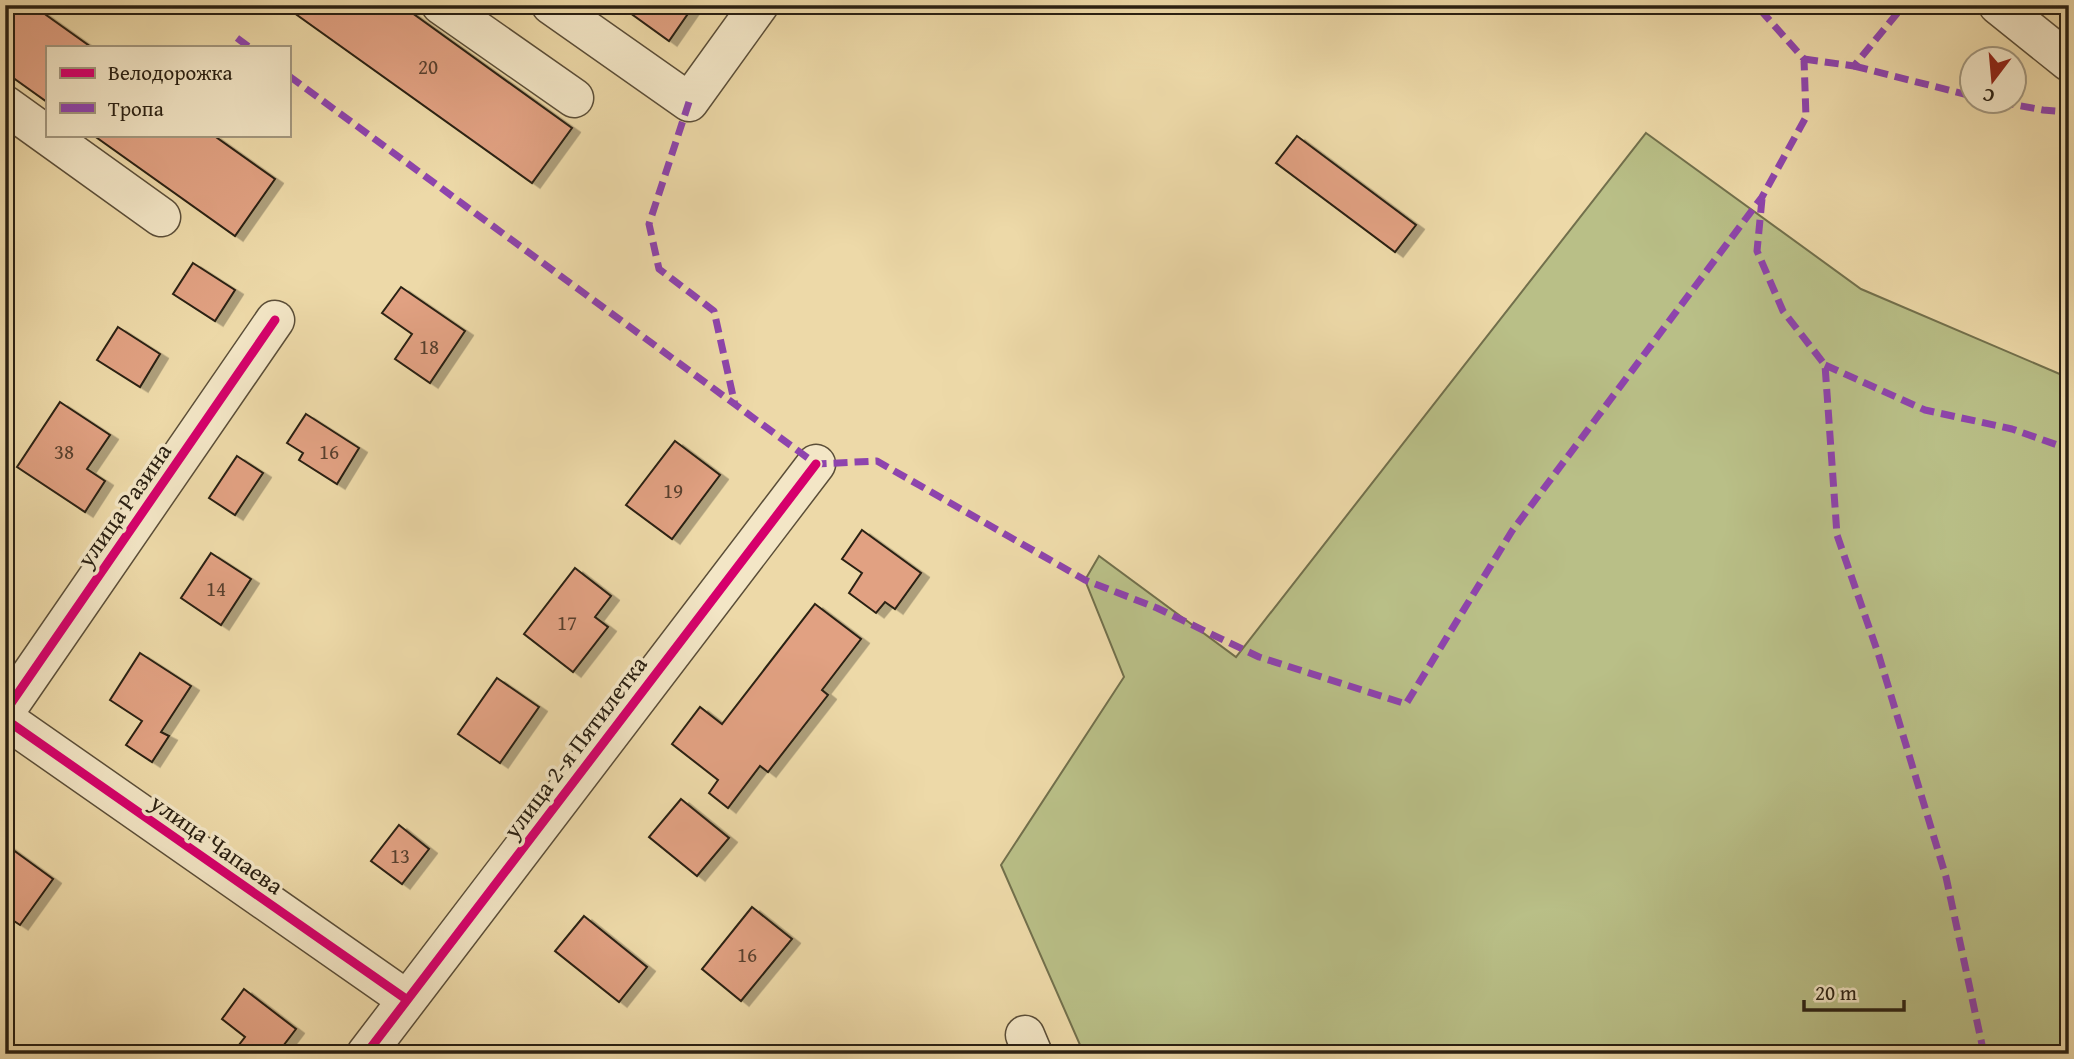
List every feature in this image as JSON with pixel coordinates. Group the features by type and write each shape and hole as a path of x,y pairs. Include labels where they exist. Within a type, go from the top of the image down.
{"street":[{"path":"441,5 574,99"},
{"path":"551,5 690,102 760,5"},
{"path":"1997,5 2069,62"},
{"path":"5,105 46,134"},
{"path":"48,136 161,217"},
{"name":"улица Разина","path":"5,712 275,320"},
{"name":"улица 2-я Пятилетка","path":"366,1054 816,464"},
{"name":"улица Чапаева","path":"5,719 406,999"}],"green space":[{"path":"1646,133 1861,289 2069,378 2069,1054 1084,1054 1001,865 1124,677 1085,580 1099,556 1236,657"}],"building":[{"path":"5,5 32,5 90,46 46,46 46,101 5,72"},
{"path":"283,5 401,5 572,128 532,183"},
{"path":"619,5 694,5 669,41"},
{"path":"94,136 214,136 275,179 235,236"},
{"path":"1297,136 1416,225 1395,252 1276,163"},
{"path":"193,263 235,290 215,321 173,294"},
{"path":"401,287 465,331 430,383 395,359 412,334 382,313"},
{"path":"118,327 160,354 140,387 97,360"},
{"path":"60,402 110,435 87,469 105,481 85,512 17,467"},
{"path":"306,414 359,448 337,484 299,460 303,453 287,443"},
{"path":"675,441 720,475 672,539 626,505"},
{"path":"237,456 263,473 235,515 209,498"},
{"path":"862,530 921,573 895,609 885,602 876,613 849,593 862,573 842,559"},
{"path":"211,553 251,579 221,625 181,598"},
{"path":"575,568 611,596 595,617 608,627 573,672 524,634"},
{"path":"815,604 861,639 822,690 828,695 768,772 760,766 728,808 709,793 718,780 672,744 700,707 722,724"},
{"path":"140,653 191,686 161,732 169,736 152,762 126,745 142,721 110,700"},
{"path":"497,678 539,707 500,763 458,734"},
{"path":"681,799 729,838 697,876 649,837"},
{"path":"399,825 429,849 402,884 371,861"},
{"path":"5,844 53,879 20,925 5,915"},
{"path":"752,907 792,939 741,1001 702,969"},
{"path":"584,916 647,967 619,1002 555,951"},
{"path":"244,989 296,1029 277,1054 232,1054 245,1037 222,1019"}],"marked path":[{"path":"290,77 816,464 877,461 1085,580 1157,608 1259,657 1406,704 1512,531 1762,197 1806,117 1804,59 1756,5"},
{"path":"1804,59 1854,66 1904,5"},
{"path":"237,38 248,46"},
{"path":"1854,66 1958,92"},
{"path":"689,102 649,224 659,269 714,311 735,405"},
{"path":"2028,107 2069,112"},
{"path":"1762,199 1757,251 1783,311 1825,365 1837,535 1879,656 1946,877 1984,1054"},
{"path":"1825,365 1925,410 2012,429 2069,449"}],"cycle path":[{"path":"5,712 275,320"},
{"path":"366,1054 816,464"},
{"path":"5,719 406,999"}]}
